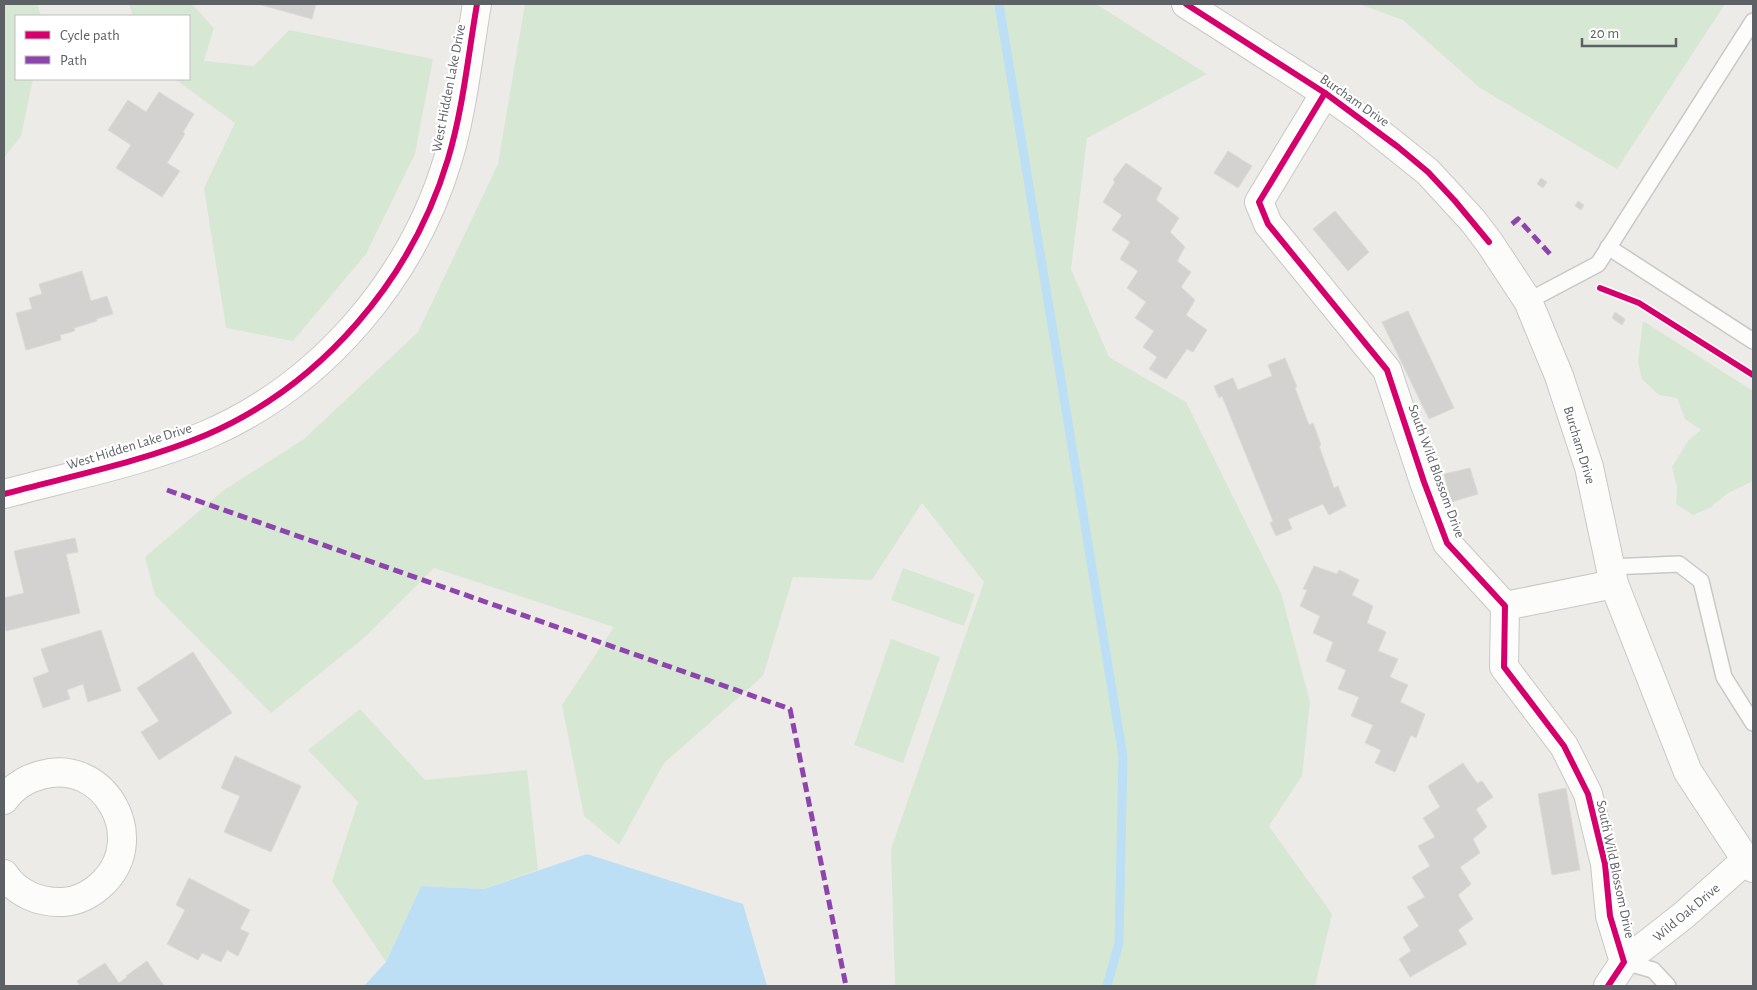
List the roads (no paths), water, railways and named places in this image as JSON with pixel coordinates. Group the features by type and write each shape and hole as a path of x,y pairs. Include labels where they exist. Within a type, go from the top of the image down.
{"street":[{"name":"West Hidden Lake Drive","path":"4,494 168,450 208,434 245,415 280,392 313,367 343,338 371,306 395,273 416,237 434,199 448,159 458,119 477,4"},
{"name":"Burcham Drive","path":"1186,4 1325,93 1362,119 1428,172 1473,221 1528,301 1559,376 1589,467 1612,575 1688,772 1751,859"},
{"name":"South Wild Blossom Drive","path":"1325,93 1259,202 1268,224 1387,370 1424,482 1447,543 1505,606 1504,667 1564,746 1588,794 1605,864 1610,916 1624,962"},
{"path":"1505,606 1612,575"},
{"path":"4,874 17,889 32,897 49,902 66,902 82,898 97,889 109,877 118,862 122,846 122,828 117,812 109,798 96,785 82,777 65,772 48,772 32,777 6,793"},
{"name":"Wild Oak Drive","path":"1624,962 1751,859"},
{"path":"1608,986 1624,962"}],"lane":[{"path":"1528,301 1598,264 1753,22"},
{"path":"1608,248 1753,341"},
{"path":"1612,575 1679,564 1701,581 1724,677 1753,723"},
{"path":"1624,962 1653,970 1668,986"}],"water":[{"path":"587,854 743,904 767,986 364,986 386,962 421,886 484,889"}],"waterway":[{"path":"999,4 1123,756 1119,943 1107,986"}]}
